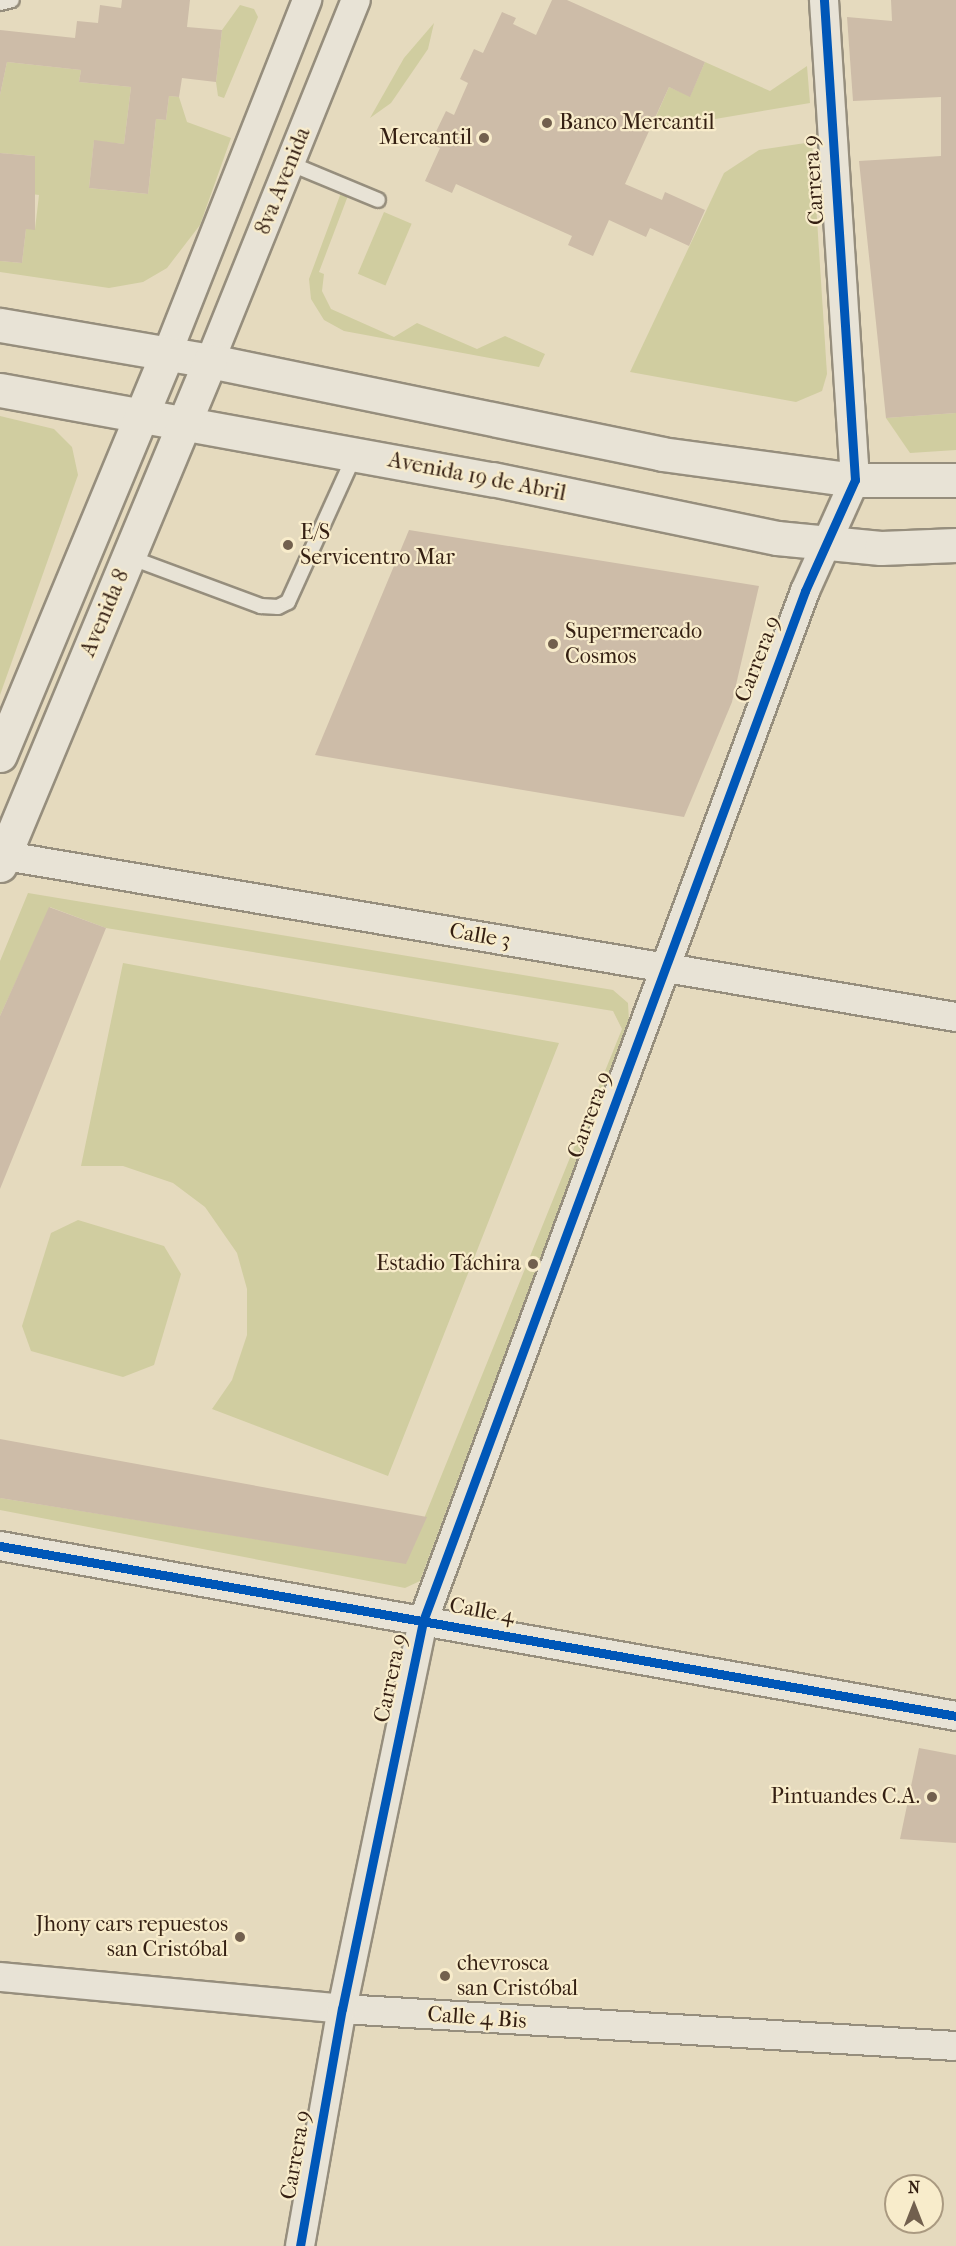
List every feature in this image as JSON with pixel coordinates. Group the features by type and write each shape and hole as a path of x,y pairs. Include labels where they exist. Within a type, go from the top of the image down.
{"street":[{"name":"8va Avenida","path":"167,354 307,0"},
{"name":"8va Avenida","path":"210,361 356,0"},
{"name":"Carrera 9","path":"300,2246 342,2009 423,1621 800,602 855,480 824,0"},
{"path":"0,325 210,361 662,454 855,480 956,480"},
{"name":"Avenida 8","path":"0,755 167,354"},
{"name":"Avenida 8","path":"1,859 210,361"},
{"name":"Avenida 19 de Abril","path":"0,390 356,453 777,538 827,543 956,545"},
{"name":"Calle 3","path":"1,859 666,967 956,1017"},
{"name":"Calle 4","path":"0,1546 956,1716"},
{"name":"Calle 4 Bis","path":"0,1977 342,2009 955,2046"}],"lane":[{"path":"0,3 12,0"},
{"path":"291,164 374,198"},
{"path":"129,556 261,606 278,607 288,602 356,453"}],"shaded area":[{"path":"240,5 254,9 258,17 224,98 218,96 216,82 222,30"},
{"path":"434,23 428,49 391,103 370,118 404,58"},
{"path":"7,62 81,70 79,82 131,87 124,144 94,141 89,188 148,194 156,119 166,120 169,96 179,97 187,122 231,138 200,225 167,268 143,282 109,288 0,272 0,261 22,263 26,229 35,229 39,195 31,194 35,156 0,153 0,95"},
{"path":"705,62 770,91 807,66 810,103 650,130 669,87 690,96"},
{"path":"812,142 827,374 822,391 796,402 630,372 724,173 759,150"},
{"path":"342,190 349,193 319,272 324,274 322,291 331,309 394,337 417,323 477,349 505,336 545,354 539,367 344,331 324,320 311,299 309,279"},
{"path":"384,212 412,224 385,285 358,274"},
{"path":"956,413 956,450 910,453 886,418"},
{"path":"0,416 54,429 72,447 78,475 0,695"},
{"name":"Estadio Táchira","path":"28,893 613,990 628,1003 629,1021 420,1581 405,1588 0,1510 0,1498 406,1563 622,1029 613,1011 106,928 50,907 0,1016 0,961"},
{"path":"123,963 559,1043 388,1476 212,1409 232,1380 247,1335 247,1289 237,1253 205,1207 173,1183 123,1166 81,1166"},
{"path":"78,1220 164,1246 181,1274 154,1365 123,1377 31,1351 22,1326 51,1233"}],"building":[{"path":"122,0 190,0 187,27 222,30 216,82 182,78 179,97 169,96 166,120 156,119 148,194 89,188 94,140 124,144 131,87 79,82 81,70 7,62 0,95 0,30 75,38 77,21 98,23 100,5 121,8"},
{"name":"Banco Mercantil","path":"552,0 567,0 705,62 690,97 669,87 625,184 662,200 665,192 705,210 689,246 650,228 646,237 609,220 593,256 568,245 572,236 456,184 452,193 425,181 440,148 430,144 446,111 454,115 468,83 460,79 474,49 483,53 502,12 516,18 513,24 536,35"},
{"path":"891,0 956,0 956,413 886,418 859,161 941,156 941,97 853,101 847,17 892,21"},
{"path":"0,153 35,156 35,230 26,229 22,263 0,261"},
{"name":"Supermercado Cosmos","path":"409,530 759,586 732,702 684,817 315,755"},
{"path":"49,907 106,928 0,1189 0,1016"},
{"path":"0,1439 427,1517 406,1564 0,1498"},
{"name":"Pintuandes C.A.","path":"919,1748 956,1755 956,1843 900,1839"}],"cycle path":[{"path":"300,2246 342,2009 423,1621 805,591 855,480 824,0"},
{"path":"0,1546 956,1716"}],"place":[{"name":"Banco Mercantil","path":"547,123"},
{"name":"Mercantil","path":"484,138"},
{"name":"E/S Servicentro Mar","path":"288,545"},
{"name":"Supermercado Cosmos","path":"553,644"},
{"name":"Estadio Táchira","path":"533,1264"},
{"name":"Pintuandes C.A.","path":"932,1797"},
{"name":"Jhony cars repuestos san Cristóbal","path":"240,1937"},
{"name":"chevrosca san Cristóbal","path":"445,1976"}]}
